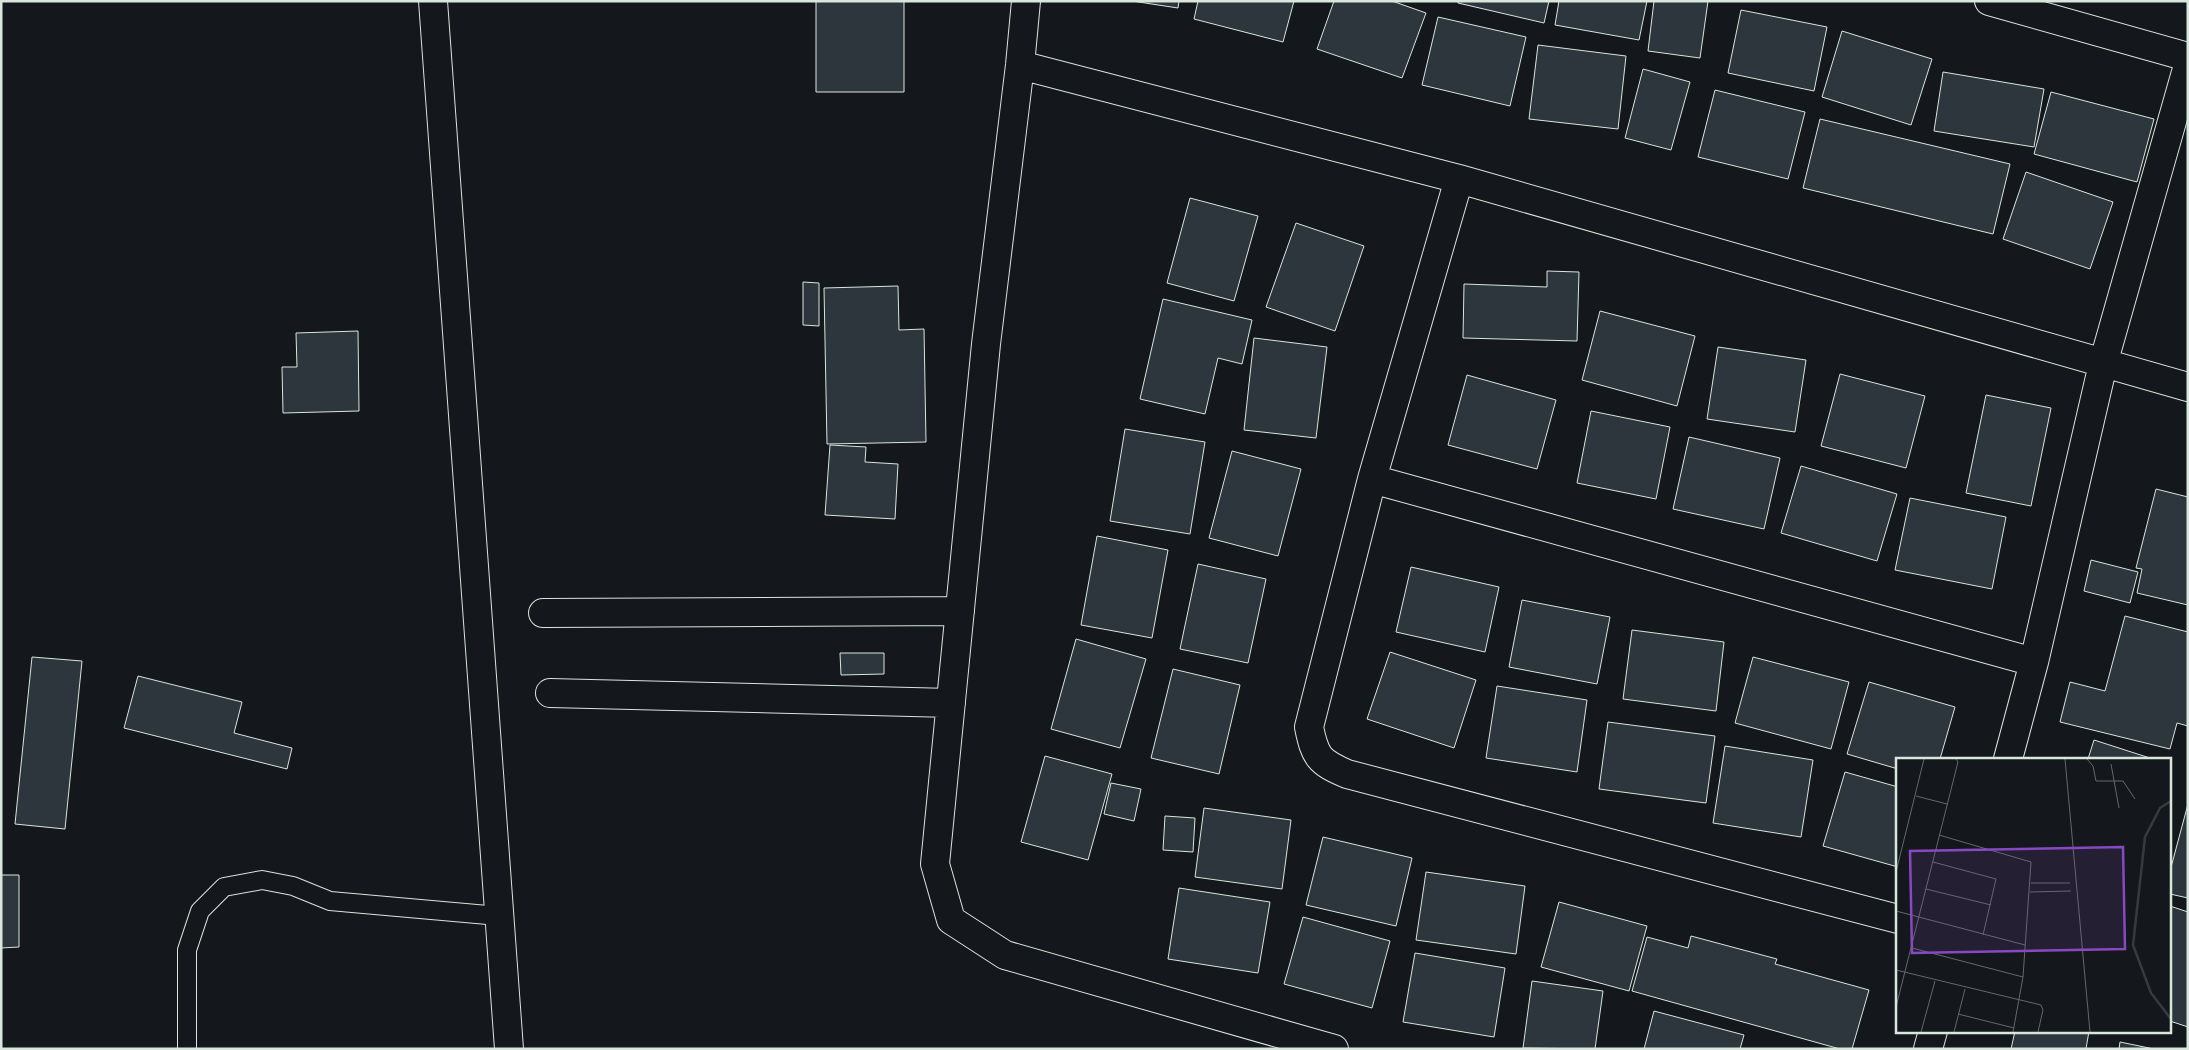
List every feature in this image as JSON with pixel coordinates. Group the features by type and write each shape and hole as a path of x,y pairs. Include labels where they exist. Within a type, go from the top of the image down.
{"street":[{"path":"433,1 508,1049"},
{"path":"1026,1 986,344 935,864 951,920 1005,955 1334,1049"},
{"path":"1989,1 2188,57"},
{"path":"1020,65 1459,179 2188,387"},
{"path":"2008,758 2034,662 2103,364 2188,65"},
{"path":"1459,179 1372,479 1309,727 1314,749 1327,765 1347,774 1896,918"},
{"path":"1372,479 2034,662"},
{"path":"542,613 960,611"},
{"path":"550,693 951,703"},
{"path":"1928,1049 1933,1032"}],"lane":[{"path":"187,1049 187,950 200,911 224,887 262,880 293,886 330,901 499,916"}],"building":[{"path":"816,1 904,1 904,92 816,92"},
{"path":"1132,1 1179,1 1178,8"},
{"path":"1198,1 1294,1 1283,42 1194,19"},
{"path":"1334,1 1392,1 1426,13 1402,78 1317,49"},
{"path":"1458,1 1549,1 1544,23 1458,3"},
{"path":"1559,1 1647,1 1639,40 1555,25"},
{"path":"1654,1 1708,1 1700,58 1648,51"},
{"path":"1741,10 1827,27 1814,91 1728,73"},
{"path":"1438,17 1526,37 1510,106 1422,85"},
{"path":"1842,31 1932,59 1911,125 1822,97"},
{"path":"1538,45 1626,56 1618,129 1529,119"},
{"path":"1643,69 1690,82 1671,150 1625,138"},
{"path":"1943,72 2044,89 2034,147 1934,131"},
{"path":"1715,90 1805,112 1788,179 1698,157"},
{"path":"2051,92 2154,119 2137,182 2034,154"},
{"path":"1820,119 2010,164 1993,234 1803,188"},
{"path":"2026,172 2113,202 2090,269 2003,239"},
{"path":"1190,198 1258,216 1234,301 1167,283"},
{"path":"1296,223 1364,246 1335,331 1266,307"},
{"path":"1547,271 1579,272 1577,341 1463,338 1464,284 1547,287"},
{"path":"803,282 819,283 819,326 803,325"},
{"path":"898,286 899,330 924,329 926,442 827,444 824,288"},
{"path":"1163,299 1252,320 1242,364 1218,358 1205,414 1140,399"},
{"path":"1600,311 1695,336 1677,406 1582,380"},
{"path":"358,331 359,411 283,413 282,367 297,367 296,333"},
{"path":"1254,338 1327,347 1316,438 1244,430"},
{"path":"1718,347 1806,360 1795,432 1707,419"},
{"path":"1840,374 1925,396 1906,468 1821,446"},
{"path":"1467,375 1556,400 1537,469 1448,445"},
{"path":"1986,395 2051,408 2031,506 1966,493"},
{"path":"1591,411 1670,427 1656,499 1577,483"},
{"path":"1125,429 1205,442 1190,534 1110,521"},
{"path":"1689,437 1780,458 1764,529 1673,509"},
{"path":"830,445 866,447 865,462 898,464 895,519 825,515"},
{"path":"1232,451 1301,469 1278,556 1209,538"},
{"path":"1801,466 1897,494 1877,561 1781,533"},
{"path":"2156,489 2188,497 2188,605 2137,593 2142,569 2136,568"},
{"path":"1910,498 2006,517 1992,589 1895,570"},
{"path":"1097,536 1168,550 1152,638 1081,625"},
{"path":"2091,560 2138,572 2130,603 2084,591"},
{"path":"1198,564 1266,579 1248,663 1180,649"},
{"path":"1411,567 1499,587 1485,652 1396,632"},
{"path":"1522,600 1610,617 1597,684 1509,667"},
{"path":"2125,616 2188,632 2188,726 2177,723 2170,749 2060,722 2070,682 2105,691"},
{"path":"1632,630 1724,642 1716,711 1623,699"},
{"path":"1076,639 1146,659 1120,748 1051,729"},
{"path":"1390,652 1476,680 1454,748 1367,719"},
{"path":"840,653 884,653 884,674 841,675"},
{"path":"32,657 82,661 65,829 15,824"},
{"path":"1753,657 1849,682 1831,749 1735,723"},
{"path":"1173,669 1240,685 1219,774 1151,758"},
{"path":"138,676 242,702 234,733 292,748 287,769 124,728"},
{"path":"1869,682 1955,707 1940,758 1896,758 1896,768 1847,754"},
{"path":"1497,686 1587,700 1577,772 1486,758"},
{"path":"1608,722 1715,736 1706,803 1599,789"},
{"path":"2094,740 2150,758 2088,758"},
{"path":"1725,746 1813,760 1801,837 1713,823"},
{"path":"1045,756 1112,774 1088,860 1021,842"},
{"path":"1845,772 1896,786 1896,866 1823,846"},
{"path":"1111,783 1141,789 1134,821 1104,814"},
{"path":"2188,804 2188,898 2172,894 2172,864"},
{"path":"1204,808 1291,820 1282,889 1195,877"},
{"path":"1165,816 1195,818 1193,852 1163,850"},
{"path":"1323,837 1412,858 1396,926 1306,905"},
{"path":"1426,872 1525,886 1516,954 1416,940"},
{"path":"1,875 19,875 19,947 1,948"},
{"path":"1179,888 1270,902 1258,973 1168,959"},
{"path":"1559,902 1647,926 1629,991 1541,967"},
{"path":"2172,907 2188,912 2188,1027 2172,1022"},
{"path":"1303,917 1390,941 1372,1008 1284,984"},
{"path":"1691,936 1777,959 1775,964 1869,990 1852,1049 1840,1049 1632,991 1647,937 1688,948"},
{"path":"1415,953 1505,968 1494,1037 1403,1022"},
{"path":"1532,981 1603,991 1595,1049 1523,1048"},
{"path":"1654,1011 1744,1035 1740,1049 1644,1049"},
{"path":"2015,1032 2089,1032 2086,1049 2011,1049"},
{"path":"2120,1042 2154,1049 2119,1049"}]}
